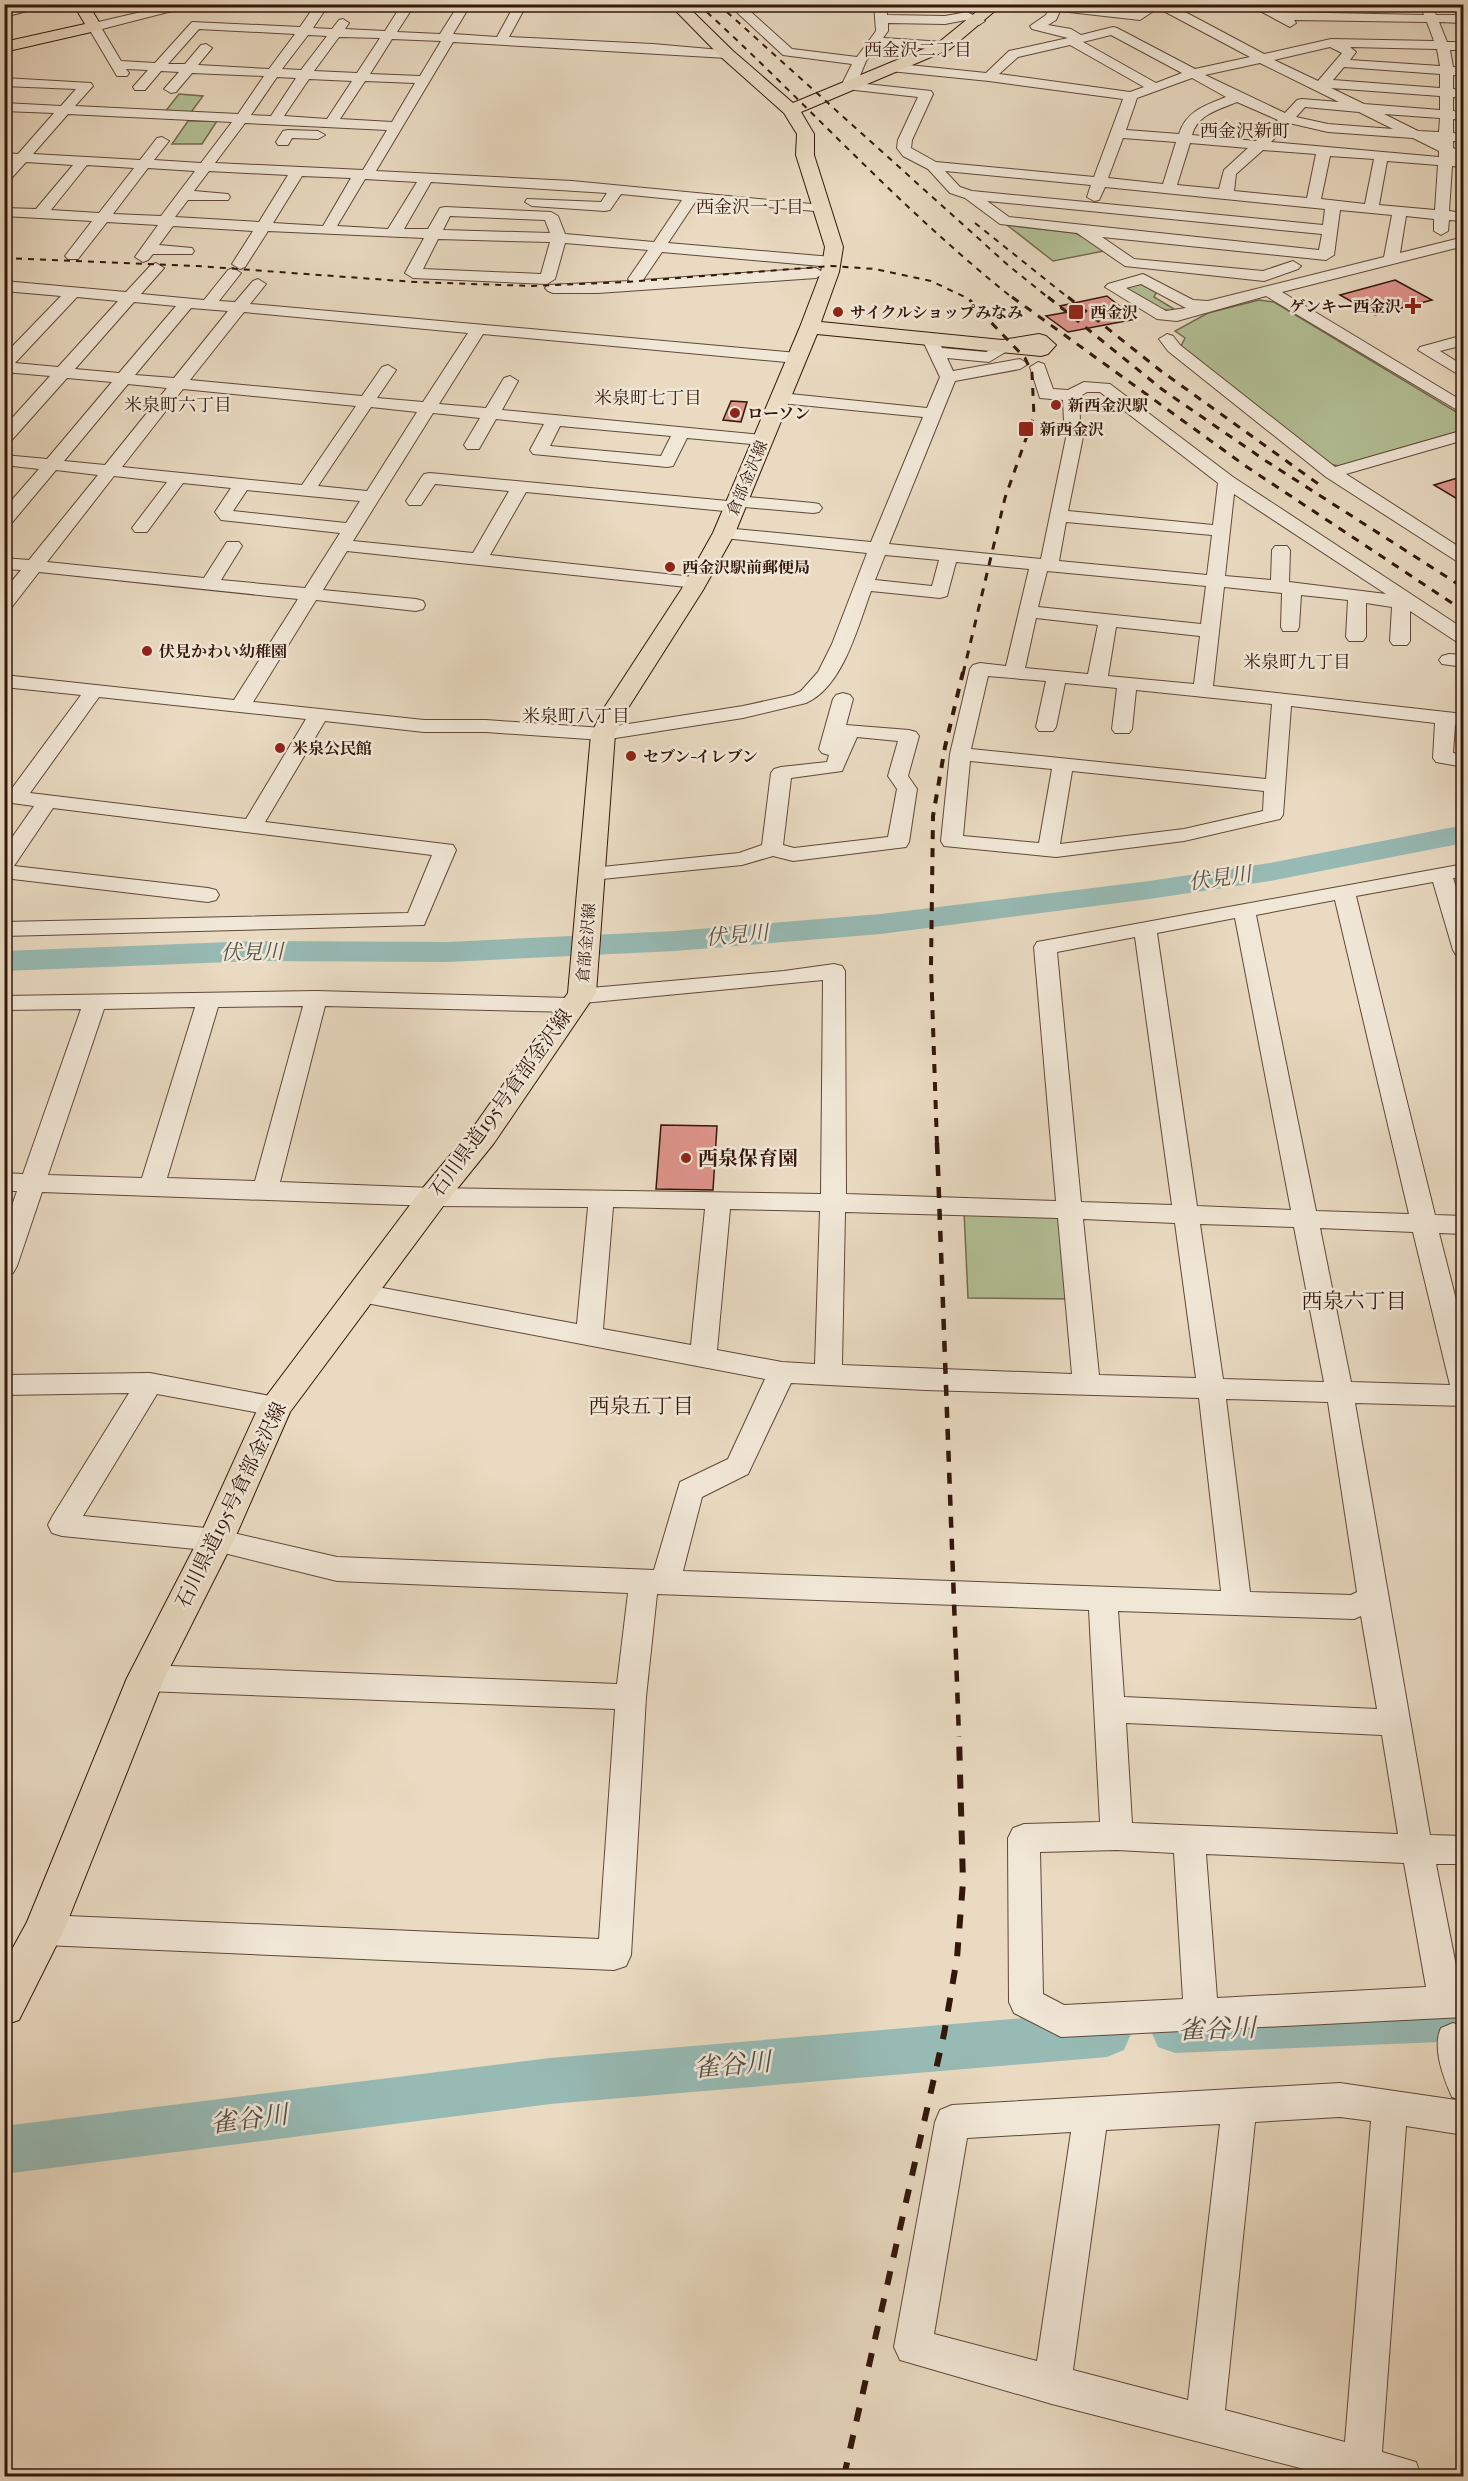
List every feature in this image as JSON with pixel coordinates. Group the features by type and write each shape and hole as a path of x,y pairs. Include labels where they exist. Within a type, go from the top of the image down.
{"main road":[{"path":"4,47 94,27 80,4"},
{"name":"倉部金沢線","path":"578,998 588,920 603,734 616,708 696,582 724,533 810,327 831,267 834,247 805,154 808,143 806,131 795,121 792,111 727,54 676,4"},
{"path":"792,111 890,67 946,45 979,21 996,5"},
{"path":"810,327 933,345 1003,346"},
{"name":"石川県道195号倉部金沢線","path":"4,2006 44,1929 146,1678 216,1540 276,1406 433,1197 483,1136 578,998"}],"street":[{"path":"4,13 48,4"},
{"path":"193,4 94,27 120,69 190,68 425,80"},
{"path":"187,251 146,253 184,195 323,4"},
{"path":"331,123 409,4"},
{"path":"327,231 394,133 465,4"},
{"path":"501,41 521,4"},
{"path":"736,7 753,4"},
{"path":"812,5 829,4"},
{"path":"880,4 882,31 860,61 850,82 851,86 926,94"},
{"path":"989,77 1014,54 1113,31 1140,16 1155,4"},
{"path":"1160,4 1261,58 1322,85 1464,158"},
{"path":"1253,4 1350,52 1322,85"},
{"path":"1426,4 1448,58 1440,248"},
{"path":"812,5 823,20"},
{"path":"996,5 1055,6 1140,16"},
{"path":"1055,6 1052,17 1036,26 1067,32 1075,40 1154,87"},
{"path":"736,7 788,52 860,61"},
{"path":"246,32 260,15"},
{"path":"881,20 945,20 967,16 979,21"},
{"path":"1275,16 1464,20"},
{"path":"275,120 305,74 345,21"},
{"path":"140,87 196,25 246,32 304,31 653,48 727,54"},
{"path":"1113,31 1237,98 1288,118 1328,128 1419,134"},
{"path":"875,41 946,45 949,49 926,94 904,147 908,153 929,165 955,190 970,195 1330,230"},
{"path":"890,67 989,77 1131,96 1192,74 1331,43 1464,46"},
{"path":"171,88 206,48"},
{"path":"1340,63 1464,72"},
{"path":"212,82 222,70"},
{"path":"4,82 86,86 4,178"},
{"path":"5,108 30,83"},
{"path":"1322,85 1464,94"},
{"path":"1083,230 1131,96"},
{"path":"1169,189 1188,126 1199,113 1237,98"},
{"path":"1226,194 1229,173 1302,103 1464,116"},
{"path":"5,108 331,123 394,133"},
{"path":"252,188 283,145 288,134 394,133"},
{"path":"1118,133 1381,157 1445,149 1464,138"},
{"path":"56,291 102,218 162,141"},
{"path":"1445,149 1464,163"},
{"path":"1313,202 1324,152"},
{"path":"4,157 516,183 507,200 605,207 617,189 822,209"},
{"path":"1371,208 1381,157"},
{"path":"40,214 83,161"},
{"path":"929,165 1464,217"},
{"path":"208,305 237,268 297,172"},
{"path":"393,234 426,179"},
{"path":"1184,267 1203,192"},
{"path":"184,195 223,197"},
{"path":"970,195 1005,221 1326,255 1352,270"},
{"path":"636,279 692,196"},
{"path":"1326,255 1333,204"},
{"path":"445,211 551,216 559,238 547,279 478,278 413,273 431,234 445,211"},
{"path":"1391,261 1400,211"},
{"path":"4,212 327,231 393,234 404,232 431,234 492,246 559,238 660,245 831,267"},
{"path":"1083,230 1130,263 1264,276 1326,255"},
{"path":"1208,306 1180,303 1149,283 1138,281 1118,285 1115,289 1161,314 1177,316 1208,306 1464,241"},
{"path":"478,278 492,246"},
{"path":"553,288 598,288 831,267"},
{"path":"4,438 156,268"},
{"path":"4,604 242,308 258,284"},
{"path":"8,290 73,292 797,358"},
{"path":"1269,291 1464,409"},
{"path":"4,366 73,292"},
{"path":"4,521 187,303"},
{"path":"240,706 478,329"},
{"path":"1167,339 1174,348 1332,473 1464,558"},
{"path":"1385,361 1464,340"},
{"path":"4,681 424,726 486,726 603,734 743,712 799,699 808,694 827,674 835,660 948,377 933,345"},
{"path":"1415,352 1464,373"},
{"path":"948,377 1020,364"},
{"path":"4,366 762,440"},
{"path":"1038,367 1046,394 1071,395 1084,387 1104,387 1227,481 1407,604 1464,638"},
{"path":"307,490 388,370"},
{"path":"473,445 510,381"},
{"path":"1014,671 1028,612 1045,566 1050,559 1059,516 1077,427 1072,422 1071,395"},
{"path":"780,398 932,413"},
{"path":"555,420 539,450 667,462 681,432"},
{"path":"1332,473 1464,435"},
{"path":"4,460 371,497"},
{"path":"141,528 179,477"},
{"path":"415,501 430,478 736,504 813,508"},
{"path":"1203,691 1227,481"},
{"path":"243,483 224,512 227,516 350,529"},
{"path":"478,560 521,486"},
{"path":"1059,516 1222,531"},
{"path":"724,533 1286,588 1407,604"},
{"path":"340,545 696,582"},
{"path":"209,584 233,546"},
{"path":"1281,550 1290,627"},
{"path":"864,585 940,592 950,555"},
{"path":"4,563 416,605"},
{"path":"1356,637 1357,596"},
{"path":"1401,641 1407,604"},
{"path":"1028,612 1209,631"},
{"path":"1097,680 1108,621"},
{"path":"1282,699 1273,815 1184,835 1056,851 952,841 960,754 980,669 1282,699 1454,725 1443,758 1464,761"},
{"path":"1046,727 1057,676"},
{"path":"1122,729 1127,683"},
{"path":"10,797 95,689"},
{"path":"835,767 827,756 843,699"},
{"path":"253,825 320,714"},
{"path":"592,874 742,858 772,849 793,855 898,842 907,789 898,776 909,736 849,730 835,767"},
{"path":"960,754 1275,786"},
{"path":"1048,850 1064,764"},
{"path":"772,849 781,773 835,767"},
{"path":"4,929 416,920 445,849 10,797"},
{"path":"4,865 48,801"},
{"path":"4,871 208,895"},
{"path":"1086,1384 1045,947 1453,872 1464,950"},
{"path":"1344,893 1464,1388"},
{"path":"1244,910 1340,1394 1417,1849 1455,2001 1061,2021 1026,2002 1024,1839 1117,1836 1417,1849 1464,1850"},
{"path":"1145,928 1211,1388 1237,1603"},
{"path":"4,1003 316,998 578,998 834,971 833,1203 828,1375"},
{"path":"265,1190 316,998"},
{"path":"152,1186 209,1000"},
{"path":"4,1266 95,1002"},
{"path":"4,1182 433,1197 833,1203 1464,1225"},
{"path":"589,1334 601,1198"},
{"path":"703,1356 718,1200"},
{"path":"361,1293 782,1372 1340,1394 1464,1396"},
{"path":"44,1929 614,1955 631,1697 655,1580 690,1490 738,1466 782,1372"},
{"path":"150,1383 62,1525 216,1540 337,1569 655,1580 872,1591 1354,1607 1373,1599"},
{"path":"4,1385 150,1383 276,1406"},
{"path":"1103,1599 1117,1836"},
{"path":"146,1678 631,1697"},
{"path":"1109,1709 1395,1723"},
{"path":"1189,1839 1201,2014"},
{"path":"1453,2039 1464,2085"},
{"path":"1402,2476 913,2347 952,2122 1340,2100 1464,2118"},
{"path":"1204,2425 1239,2106"},
{"path":"1362,2467 1390,2107"},
{"path":"1052,2385 1091,2114"}],"green space":[{"path":"1267,5 1317,5 1325,14 1282,13"},
{"path":"179,94 203,96 189,115 164,113"},
{"path":"188,121 217,121 202,144 172,144"},
{"path":"1007,225 1075,233 1109,250 1053,261"},
{"path":"1141,284 1157,291 1154,297 1174,309 1171,311 1161,309 1128,289 1129,286"},
{"path":"1259,300 1274,302 1463,416 1463,430 1339,466 1329,464 1180,348 1185,338 1175,331 1208,313"},
{"path":"964,1211 1067,1212 1076,1299 968,1298"}],"building":[{"path":"1395,280 1432,300 1375,315 1340,295"},
{"path":"1107,296 1136,319 1068,332 1046,316 1068,312 1060,306"},
{"name":"ローソン","path":"731,401 747,402 741,422 723,420"},
{"path":"1464,476 1464,503 1434,485"},
{"name":"西泉保育園","path":"661,1125 717,1126 713,1190 656,1189"}],"waterway":[{"path":"731,8 777,4"},
{"name":"伏見川","path":"4,961 259,951 448,952 675,941 881,924 1149,890 1270,872 1464,834"},
{"name":"雀谷川","path":"1175,2031 1464,2019"},
{"name":"雀谷川","path":"4,2150 550,2081 1107,2034"}],"railway":[{"path":"698,4 892,192 1014,299"},
{"path":"718,4 1009,266 1050,299"},
{"path":"975,223 1070,299"},
{"path":"4,258 197,266 415,282 532,286 627,282 831,266 875,269 931,281 969,299"},
{"path":"1012,297 1247,467 1464,611"},
{"path":"1048,297 1163,390 1266,461 1464,588"},
{"path":"1068,297 1161,371 1324,488"},
{"path":"963,674 1005,498 1034,416 1032,373 1025,358 969,299"},
{"path":"937,1145 931,966 933,816 945,747 963,672"},
{"path":"937,1143 959,1737"},
{"path":"844,2476 944,2034 957,1958 963,1882 959,1736"}],"place":[{"name":"ゲンキー西金沢","path":"1413,306"},
{"name":"サイクルショップみなみ","path":"838,312"},
{"name":"西金沢","path":"1076,312"},
{"name":"新西金沢駅","path":"1056,405"},
{"name":"ローソン","path":"735,413"},
{"name":"新西金沢","path":"1026,429"},
{"name":"西金沢駅前郵便局","path":"670,567"},
{"name":"伏見かわい幼稚園","path":"147,651"},
{"name":"米泉公民館","path":"280,748"},
{"name":"セブン-イレブン","path":"631,756"},
{"name":"西泉保育園","path":"686,1158"}],"district":[{"name":"西金沢二丁目","path":"918,50"},
{"name":"西金沢新町","path":"1245,131"},
{"name":"西金沢一丁目","path":"750,207"},
{"name":"米泉町七丁目","path":"648,398"},
{"name":"米泉町六丁目","path":"178,405"},
{"name":"米泉町九丁目","path":"1297,662"},
{"name":"米泉町八丁目","path":"576,716"},
{"name":"西泉六丁目","path":"1354,1301"},
{"name":"西泉五丁目","path":"641,1406"}]}
